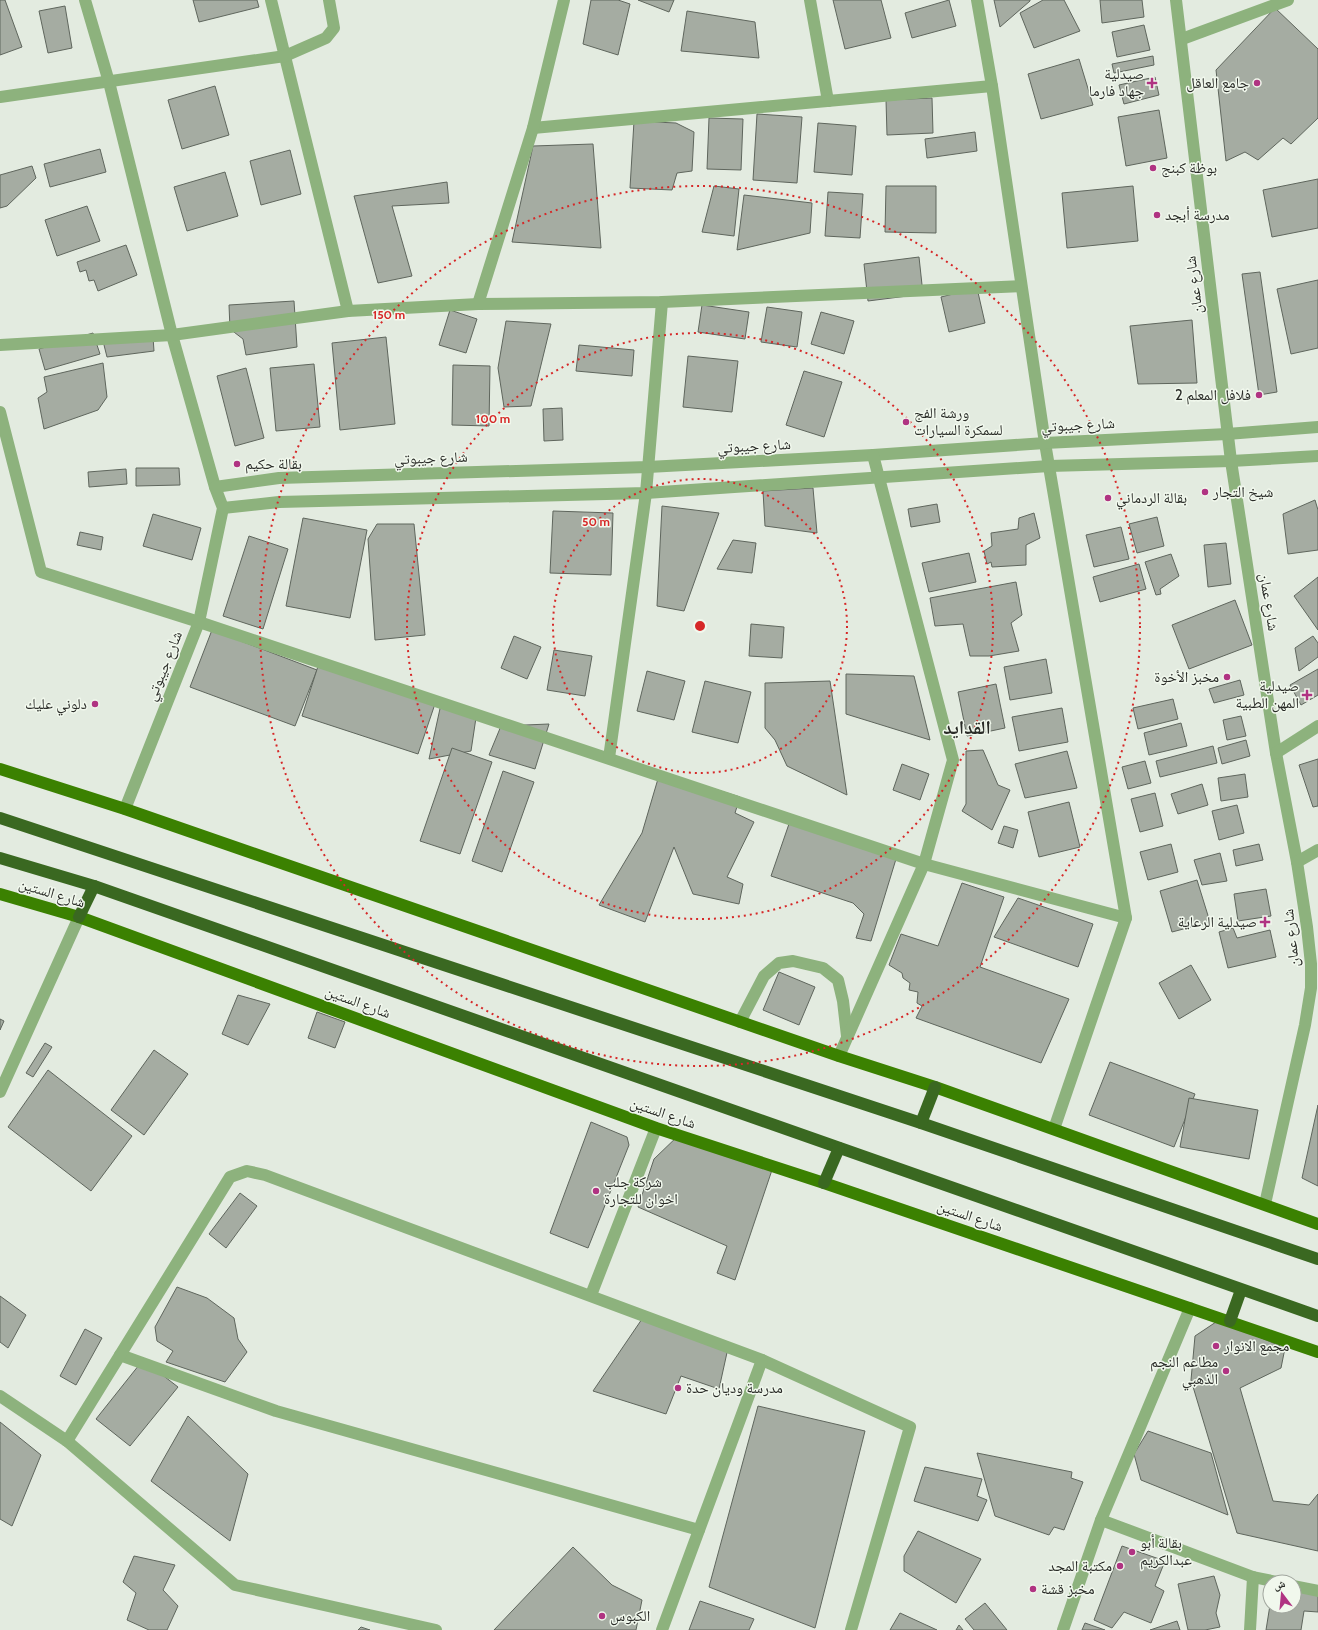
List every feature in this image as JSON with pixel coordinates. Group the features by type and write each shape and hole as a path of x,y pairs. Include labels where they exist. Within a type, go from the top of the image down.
{"highway":[{"path":"0,818 921,1123 1318,1259"},
{"name":"شارع الستين","path":"0,858 94,886 1318,1316"},
{"path":"79,917 94,886"},
{"path":"921,1123 935,1087"},
{"path":"824,1183 839,1148"},
{"path":"1230,1321 1241,1290"}],"main road":[{"path":"0,769 124,809 839,1056 935,1087 1318,1224"},
{"name":"شارع الستين","path":"0,894 79,917 656,1128 824,1183 1318,1352"}],"street":[{"path":"85,0 109,82 172,335 214,487 223,508 279,502 646,493 1049,466 1231,461 1318,456"},
{"path":"271,0 348,311"},
{"path":"0,97 284,56 326,38 334,28 329,0"},
{"path":"478,304 533,128 564,0"},
{"path":"810,0 828,101"},
{"path":"977,0 992,86 1044,443 1126,918 1054,1129"},
{"name":"شارع عمان","path":"1176,0 1182,39 1227,434 1276,753 1297,862 1307,927 1314,988 1265,1204"},
{"path":"1182,39 1288,0"},
{"path":"533,128 992,86"},
{"path":"0,345 172,335 348,311 478,304 662,302 1021,286"},
{"path":"609,758 646,493 662,302"},
{"path":"0,412 41,572 199,622 924,864 1126,918"},
{"name":"شارع جيبوتي","path":"214,487 279,478 648,467 873,455 1044,443 1227,434 1318,427"},
{"path":"839,1056 924,864 953,760 873,455"},
{"name":"شارع جيبوتي","path":"124,809 199,622 223,508"},
{"path":"1276,753 1318,726"},
{"path":"1297,862 1318,850"},
{"path":"0,1092 79,917"},
{"path":"740,1022 764,976 779,963 792,961 823,968 838,980 843,1001 848,1037"},
{"path":"591,1295 656,1128"},
{"path":"68,1441 230,1177 247,1171 265,1175 591,1295 762,1360 910,1427 851,1630"},
{"path":"1063,1630 1101,1520 1190,1308"},
{"path":"120,1355 276,1411 699,1530"},
{"path":"662,1630 762,1360"},
{"path":"0,1396 68,1441 235,1585 436,1630"},
{"path":"1101,1520 1253,1577 1262,1579"},
{"path":"1250,1630 1253,1577"},
{"path":"1302,1588 1318,1591"}],"building":[{"path":"0,0 5,0 22,47 0,55"},
{"path":"193,0 257,0 259,7 199,22"},
{"path":"591,0 618,0 630,4 618,55 583,44"},
{"path":"638,0 674,0 669,12"},
{"path":"833,0 881,0 891,38 845,49"},
{"path":"949,0 956,26 912,38 905,13"},
{"path":"994,0 1030,0 1030,1 1000,27"},
{"path":"1043,0 1064,0 1080,31 1034,48 1020,13"},
{"path":"1100,0 1142,0 1144,17 1102,23"},
{"path":"65,6 72,48 48,53 39,11"},
{"path":"1275,8 1318,49 1318,118 1291,144 1283,138 1258,160 1245,152 1226,161 1216,70"},
{"path":"687,11 755,22 759,58 681,51"},
{"path":"1144,25 1150,50 1117,57 1112,32"},
{"path":"1153,56 1154,65 1114,73 1112,64"},
{"path":"1079,59 1093,105 1041,119 1028,74"},
{"path":"1155,77 1159,95 1124,104 1119,85"},
{"path":"215,86 229,135 182,149 168,100"},
{"path":"932,98 933,133 887,135 886,100"},
{"path":"1159,110 1167,158 1126,166 1118,117"},
{"path":"757,114 802,117 797,183 753,180"},
{"path":"709,118 743,119 741,170 707,169"},
{"path":"634,121 676,123 694,132 692,171 677,173 672,190 630,188"},
{"path":"818,123 856,126 852,175 814,172"},
{"path":"975,132 977,151 927,158 925,139"},
{"path":"593,144 601,248 512,242 533,146"},
{"path":"100,149 106,172 50,187 44,164"},
{"path":"290,150 301,194 261,205 250,161"},
{"path":"32,166 36,178 7,206 0,208 0,175"},
{"path":"225,172 238,216 187,231 174,187"},
{"path":"1318,179 1318,228 1272,237 1263,190"},
{"path":"447,182 449,203 392,206 412,276 378,283 354,196"},
{"path":"714,186 739,189 734,236 702,232"},
{"path":"886,186 936,186 936,233 885,232"},
{"path":"1133,186 1138,241 1067,248 1062,193"},
{"path":"828,192 863,194 860,238 825,236"},
{"path":"744,195 812,203 810,233 737,250"},
{"path":"87,206 100,241 57,256 45,220"},
{"path":"126,245 137,275 98,291 94,280 89,281 86,270 80,272 77,262"},
{"path":"919,257 923,294 868,301 864,264"},
{"path":"1260,272 1277,392 1259,395 1242,274"},
{"path":"1318,280 1318,348 1291,354 1277,289"},
{"path":"977,288 985,323 949,332 941,297"},
{"path":"294,301 297,347 246,355 243,339 230,329 229,305"},
{"path":"702,305 749,312 745,339 698,332"},
{"path":"767,307 802,312 797,347 761,342"},
{"path":"450,310 477,319 466,353 439,345"},
{"path":"821,312 854,321 844,354 811,344"},
{"path":"1192,320 1197,383 1138,384 1130,326"},
{"path":"506,321 551,324 531,406 504,407 498,368"},
{"path":"93,333 100,354 45,370 39,349"},
{"path":"153,337 154,351 107,357 103,341"},
{"path":"386,337 395,424 340,430 332,343"},
{"path":"579,345 634,350 632,376 576,371"},
{"path":"688,356 738,361 732,412 683,407"},
{"path":"103,363 107,397 98,410 44,429 38,398 47,392 44,377"},
{"path":"314,364 320,427 276,431 270,368"},
{"path":"453,365 490,366 489,426 452,425"},
{"path":"246,368 264,438 235,446 217,376"},
{"path":"804,371 842,382 824,437 786,425"},
{"path":"562,408 563,440 544,441 543,409"},
{"path":"136,468 179,468 180,485 136,486"},
{"path":"126,469 127,484 89,487 88,472"},
{"path":"813,488 817,533 765,526 763,491"},
{"path":"1315,500 1318,510 1318,550 1288,554 1283,514"},
{"path":"937,504 940,522 911,527 908,509"},
{"path":"662,506 719,513 684,611 657,606"},
{"path":"553,511 613,513 611,575 550,573"},
{"path":"1034,513 1040,538 1026,545 1026,565 992,567 991,562 987,564 984,551 992,546 991,533 1018,529 1019,518"},
{"path":"153,514 201,528 192,560 143,546"},
{"path":"1157,517 1164,546 1137,553 1129,524"},
{"path":"303,518 367,530 350,618 286,606"},
{"path":"377,524 414,524 425,635 375,640 368,539"},
{"path":"1121,527 1129,559 1094,567 1086,535"},
{"path":"80,532 103,537 101,550 77,545"},
{"path":"249,536 288,549 263,629 223,616"},
{"path":"733,540 756,543 752,573 717,569"},
{"path":"1226,543 1231,584 1208,587 1204,545"},
{"path":"969,553 976,582 929,592 922,563"},
{"path":"1171,554 1179,576 1160,589 1161,594 1156,595 1145,562"},
{"path":"1139,564 1146,589 1100,602 1093,577"},
{"path":"1318,577 1318,630 1294,596"},
{"path":"1016,582 1022,615 1011,623 1019,651 989,656 970,656 963,624 935,626 930,598"},
{"path":"1235,600 1252,645 1189,669 1172,625"},
{"path":"751,624 784,627 782,658 749,656"},
{"path":"212,630 317,670 295,726 190,687"},
{"path":"514,636 541,647 527,679 501,668"},
{"path":"1313,636 1318,643 1318,657 1299,671 1295,648"},
{"path":"554,650 592,656 585,696 547,690"},
{"path":"1046,659 1052,693 1010,700 1004,667"},
{"path":"320,660 437,698 418,754 302,716"},
{"path":"1318,669 1318,695 1301,705 1290,685"},
{"path":"647,671 685,681 674,720 637,711"},
{"path":"846,674 914,676 930,740 846,714"},
{"path":"1240,680 1244,695 1214,703 1209,689"},
{"path":"705,681 751,692 738,743 692,732"},
{"path":"830,681 847,795 787,766 775,740 765,728 765,683"},
{"path":"996,684 1005,728 967,736 958,692"},
{"path":"1173,699 1178,719 1138,729 1133,708"},
{"path":"441,704 477,711 471,751 429,759"},
{"path":"1062,708 1068,742 1019,751 1012,717"},
{"path":"1241,716 1246,736 1227,740 1223,720"},
{"path":"1181,723 1187,746 1149,755 1144,733"},
{"path":"549,724 535,769 489,755 501,726"},
{"path":"1246,740 1250,756 1222,764 1218,748"},
{"path":"1213,746 1217,763 1160,777 1156,761"},
{"path":"452,748 492,762 460,854 420,841"},
{"path":"983,750 998,785 1010,790 992,830 962,811 966,804 966,751"},
{"path":"1067,751 1077,788 1025,798 1015,764"},
{"path":"1318,759 1318,806 1313,807 1299,765"},
{"path":"1145,761 1151,783 1128,789 1122,767"},
{"path":"902,764 929,774 920,800 893,790"},
{"path":"503,771 534,782 502,872 472,861"},
{"path":"660,772 740,797 735,813 754,822 727,877 743,884 739,904 693,894 674,847 645,922 599,905 642,833"},
{"path":"1245,774 1248,797 1221,801 1218,778"},
{"path":"1202,784 1208,805 1178,814 1171,794"},
{"path":"1155,793 1163,826 1140,832 1131,799"},
{"path":"1069,802 1080,847 1039,857 1028,812"},
{"path":"1237,805 1244,833 1219,840 1212,811"},
{"path":"790,821 896,859 871,941 856,938 864,914 853,903 771,876"},
{"path":"1004,826 1018,830 1013,848 998,843"},
{"path":"1171,844 1178,872 1148,880 1140,852"},
{"path":"1259,844 1263,860 1236,866 1233,850"},
{"path":"1220,853 1227,881 1202,885 1194,860"},
{"path":"1197,880 1210,922 1172,932 1160,891"},
{"path":"962,883 1004,897 980,967 1069,999 1041,1063 916,1018 922,1006 917,1003 918,992 909,990 910,983 903,978 902,973 889,965 901,934 938,946"},
{"path":"1266,889 1271,916 1238,921 1234,894"},
{"path":"1018,898 1093,924 1078,967 994,937"},
{"path":"1233,928 1237,938 1270,930 1276,957 1228,968 1219,932"},
{"path":"1191,965 1211,1000 1179,1019 1159,983"},
{"path":"779,972 815,987 799,1025 763,1010"},
{"path":"238,995 270,1004 248,1045 222,1034"},
{"path":"317,1012 345,1022 335,1048 308,1038"},
{"path":"0,1019 4,1021 0,1030"},
{"path":"45,1043 52,1047 33,1077 26,1073"},
{"path":"154,1050 188,1074 144,1135 111,1110"},
{"path":"1110,1062 1195,1094 1174,1147 1089,1115"},
{"path":"48,1070 132,1136 91,1191 8,1127"},
{"path":"1189,1098 1258,1110 1249,1159 1180,1147"},
{"path":"1318,1105 1318,1186 1302,1178"},
{"path":"591,1122 627,1137 629,1145 588,1248 550,1233"},
{"path":"681,1133 774,1164 735,1280 717,1273 727,1246 638,1207 654,1159"},
{"path":"240,1193 257,1206 226,1248 209,1234"},
{"path":"177,1287 207,1298 234,1318 238,1339 247,1352 225,1382 166,1362 173,1351 157,1341 155,1327"},
{"path":"0,1296 26,1315 8,1348 0,1342"},
{"path":"642,1319 728,1348 719,1389 681,1376 666,1414 593,1391"},
{"path":"1219,1320 1285,1348 1281,1368 1240,1388 1273,1501 1309,1505 1318,1494 1318,1551 1237,1533 1191,1380 1195,1336"},
{"path":"85,1329 102,1338 76,1385 60,1376"},
{"path":"143,1360 178,1387 130,1446 96,1419"},
{"path":"758,1406 865,1431 815,1628 709,1587"},
{"path":"188,1416 248,1474 230,1541 151,1481"},
{"path":"0,1422 41,1455 12,1526 0,1519"},
{"path":"1148,1431 1211,1453 1228,1515 1141,1480 1134,1454"},
{"path":"977,1453 1072,1472 1071,1478 1083,1482 1064,1530 1054,1527 1049,1535 995,1516"},
{"path":"925,1467 982,1479 977,1496 987,1500 978,1521 914,1501"},
{"path":"918,1531 981,1559 956,1603 904,1571 904,1556"},
{"path":"1122,1546 1165,1561 1155,1586 1164,1591 1151,1623 1124,1612 1112,1628 1094,1620"},
{"path":"573,1547 612,1585 642,1600 636,1630 494,1630"},
{"path":"134,1556 175,1565 163,1590 178,1606 167,1630 149,1630 127,1620 136,1593 123,1582"},
{"path":"1214,1576 1220,1595 1216,1613 1220,1627 1205,1630 1188,1630 1178,1584"},
{"path":"1302,1591 1318,1594 1318,1612 1304,1611 1301,1630 1266,1630 1269,1614 1302,1614"},
{"path":"700,1601 754,1619 749,1630 689,1630"},
{"path":"985,1603 1007,1630 974,1630 965,1619"},
{"path":"900,1613 937,1630 890,1630"},
{"path":"1177,1621 1180,1630 1150,1630"},
{"path":"1085,1623 1105,1630 1082,1630"},
{"path":"959,1625 963,1630 956,1630"},
{"path":"361,1627 370,1630 358,1630"}],"place":[{"name":"صيدلية جهاد فارما","path":"1152,83"},
{"name":"جامع العاقل","path":"1257,83"},
{"name":"بوظة كبنج","path":"1153,168"},
{"name":"مدرسة أبجد","path":"1157,215"},
{"name":"فلافل المعلم 2","path":"1259,395"},
{"name":"ورشة الفج لسمكرة السيارات","path":"906,422"},
{"name":"بقالة حكيم","path":"237,464"},
{"name":"شيخ التجار","path":"1205,492"},
{"name":"بقالة الردماني","path":"1108,498"},
{"name":"مخبز الأخوة","path":"1227,677"},
{"name":"صيدلية المهن الطبية","path":"1307,695"},
{"name":"دلوني عليك","path":"95,704"},
{"name":"صيدلية الرعاية","path":"1265,922"},
{"name":"شركة جلب اخوان للتجارة","path":"596,1191"},
{"name":"مجمع الانوار","path":"1216,1346"},
{"name":"مطاعم النجم الذهبي","path":"1226,1371"},
{"name":"مدرسة وديان حدة","path":"678,1388"},
{"name":"بقالة أبو عبدالكريم","path":"1132,1552"},
{"name":"مكتبة المجد","path":"1120,1566"},
{"name":"مخبز قشة","path":"1033,1589"},
{"name":"الكبوس","path":"602,1616"}],"district":[{"name":"القدايد","path":"967,727"}]}
